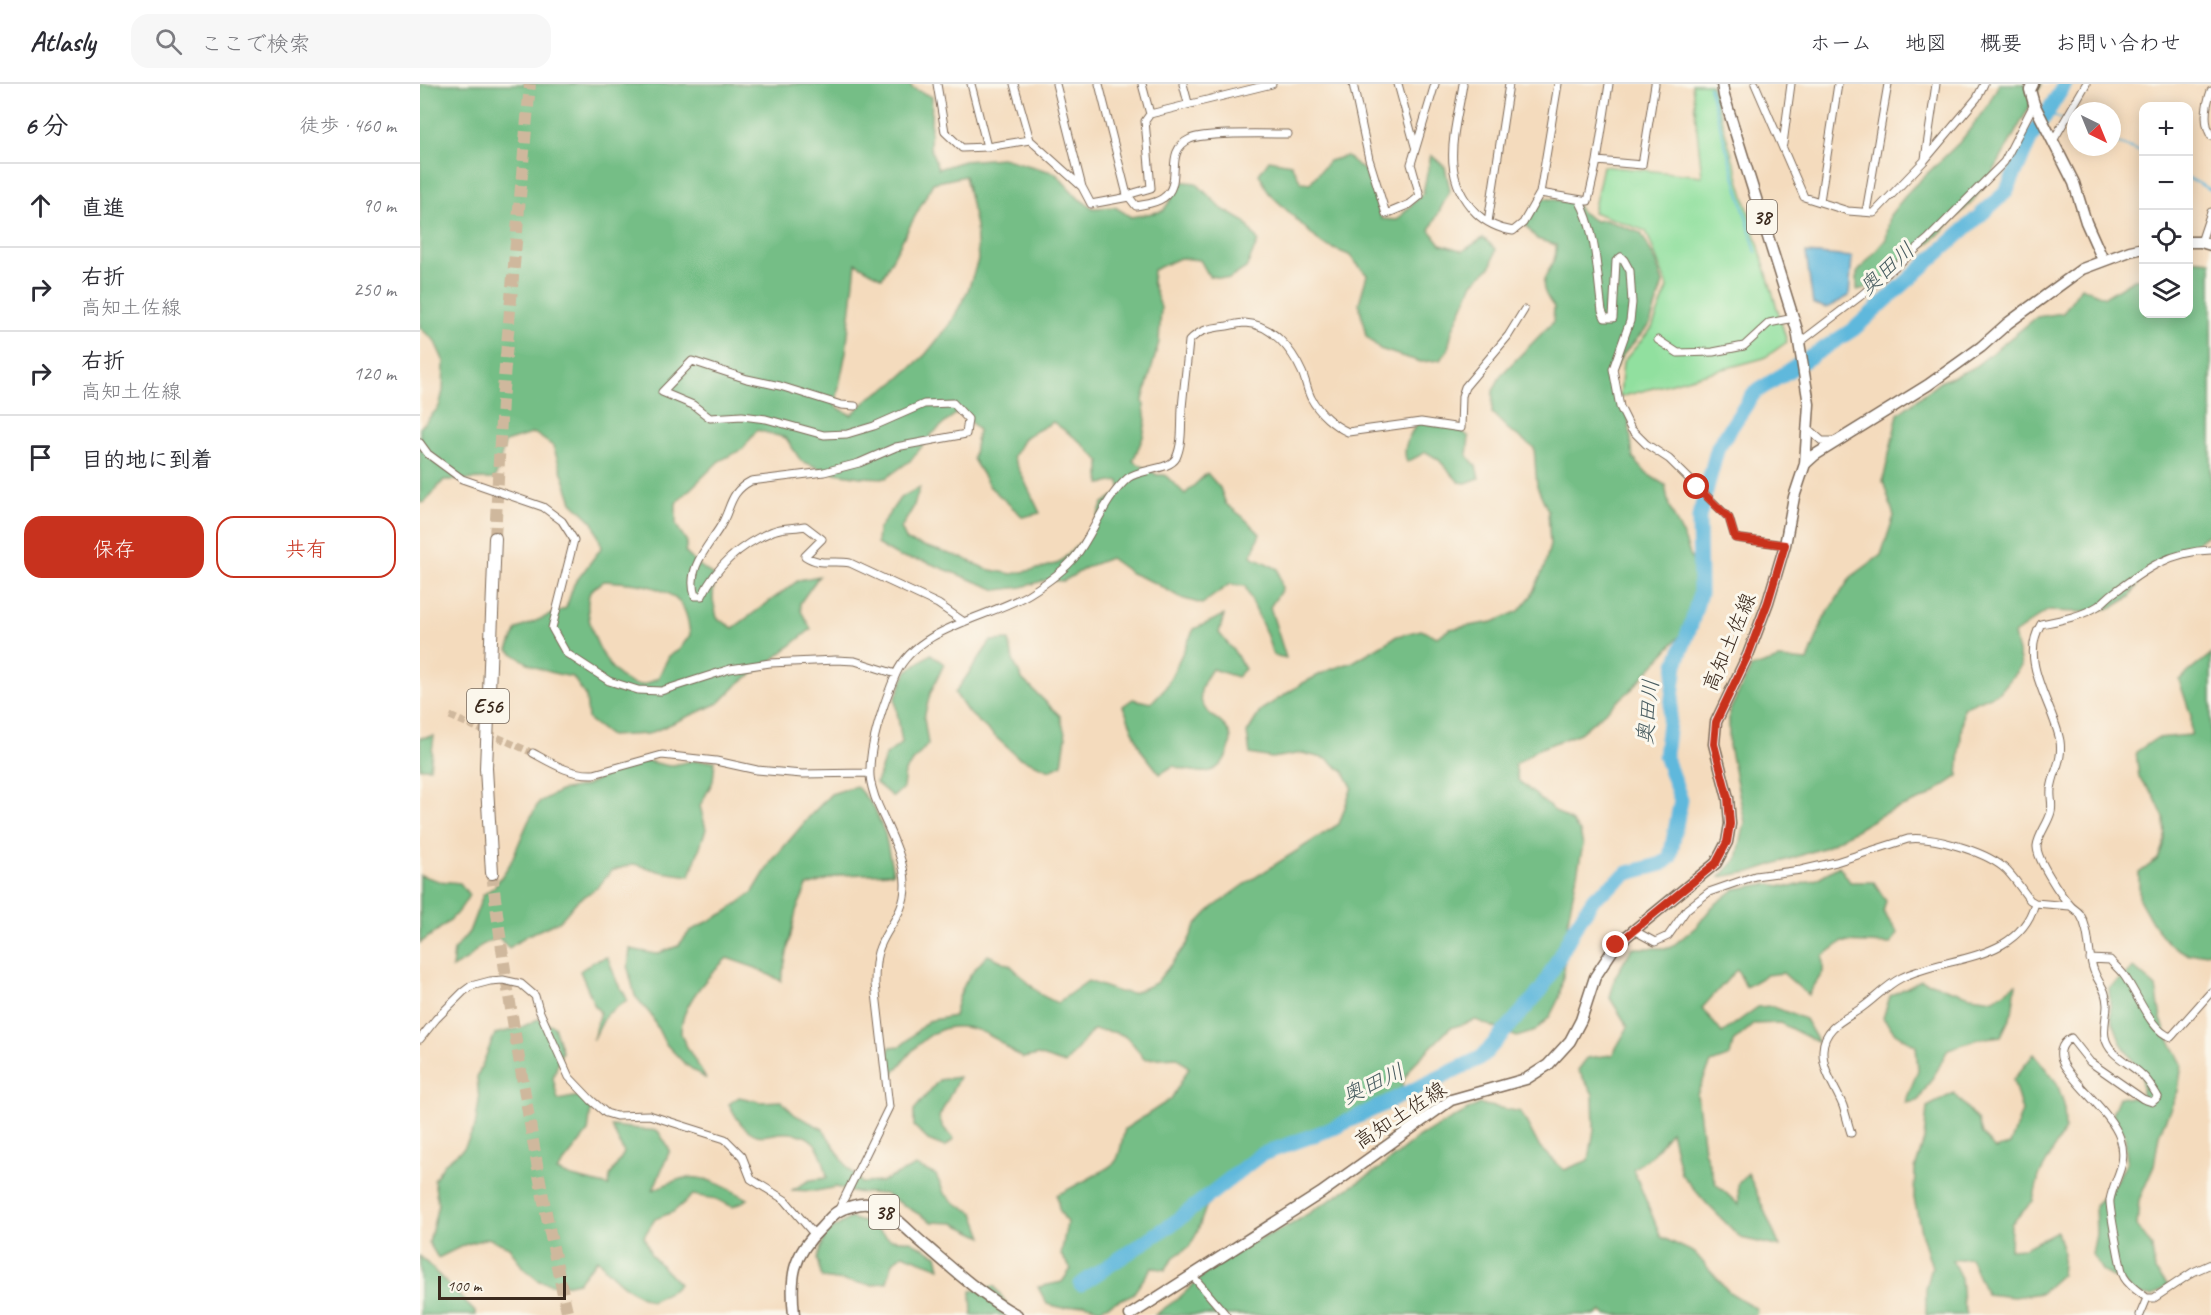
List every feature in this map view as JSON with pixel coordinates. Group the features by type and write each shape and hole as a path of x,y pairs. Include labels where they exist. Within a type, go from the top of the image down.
{"highway":[{"name":"E56","path":"492,873 486,768 495,538"}],"main road":[{"name":"高知土佐線","path":"1130,1315 1322,1193 1451,1100 1526,1079 1548,1065 1570,1041 1581,1020 1596,977 1616,945 1716,863 1727,842 1730,824 1728,798 1714,744 1716,722 1748,655 1768,602 1785,545 1794,497 1805,464 1809,404 1794,318 1722,84"},
{"path":"2033,84 2030,90 2036,108 2074,183 2086,222 2103,260"},
{"path":"1805,464 1836,441 1928,385 2082,269 2139,249"},
{"name":"38","path":"794,1315 791,1287 795,1264 814,1234 838,1211 866,1203 895,1216 923,1244 992,1302 1017,1315"}],"street":[{"path":"937,84 945,132 962,148 987,147 1030,140"},
{"path":"971,84 987,147"},
{"path":"1014,84 1030,140 1082,187"},
{"path":"1056,84 1082,187 1092,204 1151,188 1145,121 1150,114 1270,84"},
{"path":"1099,84 1128,196 1136,206 1156,202 1165,197 1175,179 1175,155 1180,146 1191,138 1220,135 1288,134"},
{"path":"1142,84 1150,114"},
{"path":"1184,84 1188,103"},
{"path":"1228,84 1230,94"},
{"path":"1353,84 1369,159 1386,214 1410,204 1420,196 1411,164 1435,84"},
{"path":"1398,84 1416,148"},
{"path":"1463,84 1452,157 1453,175 1464,202 1488,222 1513,231 1523,224 1540,193 1558,84"},
{"path":"1488,222 1509,84"},
{"path":"1540,193 1588,201 1609,84"},
{"path":"1597,161 1642,165 1655,84"},
{"path":"1755,84 1804,197 1848,211 1866,213 1874,213 1924,161 1977,98 1984,84"},
{"path":"1782,145 1791,84"},
{"path":"1820,201 1838,84"},
{"path":"1866,213 1888,84"},
{"path":"1924,161 1936,84"},
{"path":"2051,137 2086,84"},
{"path":"2211,91 2206,103 2207,130 2211,136"},
{"path":"1800,346 1928,239 2004,162 2036,108"},
{"path":"1579,200 1591,236 1605,318 1613,318 1616,261 1621,258 1624,260 1630,271 1632,303 1630,321 1613,369 1620,407 1631,429 1646,444 1669,459 1713,501 1729,518 1735,538 1785,545"},
{"path":"2206,244 2211,212"},
{"path":"838,1211 889,1107 875,984 875,964 878,950 898,916 905,891 902,867 877,802 869,773 877,730 896,674 902,664 924,643 944,630 1030,593 1054,577 1075,558 1119,485 1133,474 1169,465 1176,459 1181,439 1189,341 1198,332 1207,328 1245,323 1258,325 1277,336 1292,352 1302,371 1312,400 1338,428 1348,432 1421,422 1461,428 1462,396 1466,387 1508,336 1524,310"},
{"path":"1658,340 1678,353 1713,352 1744,346 1769,323 1794,318"},
{"path":"855,406 841,405 692,361 662,392 693,405 710,418 742,416 766,419 824,435 847,434 874,426 924,404 952,403 968,418 966,434 896,447 859,463 824,472 751,481 741,487 732,496 721,526 699,558 693,589 695,596 702,596 710,579 722,564 745,546 775,530 805,526 822,539 805,556 815,563 839,561 849,563 938,604 964,622"},
{"path":"1807,428 1822,441 1836,441"},
{"path":"420,443 428,454 462,479 543,507 562,520 574,540 552,628 566,653 609,681 638,690 661,691 730,669 770,663 836,660 855,662 896,674"},
{"path":"2211,550 2193,550 2173,555 2100,605 2079,616 2041,624 2036,632 2033,653 2036,672 2058,733 2061,750 2060,763 2051,789 2052,811 2037,847 2041,862 2070,906 2078,911 2083,919 2088,934 2090,959 2095,974 2104,988 2107,1006 2105,1037 2110,1048 2123,1062 2141,1073 2158,1097 2152,1102 2143,1099 2090,1062 2071,1038 2064,1042 2060,1050 2064,1065 2120,1138 2123,1158 2121,1171 2110,1199 2110,1210 2123,1276 2130,1285 2147,1298 2154,1298 2211,1263"},
{"path":"532,753 563,770 586,774 662,755 716,761 757,770 802,774 869,773"},
{"path":"1635,931 1655,942 1668,936 1688,909 1716,889 1755,876 1801,870 1836,862 1917,838 1942,841 1992,860 2004,868 2035,903 2070,906"},
{"path":"1851,1133 1843,1106 1825,1065 1823,1051 1826,1036 1836,1025 1901,978 1988,951 2013,938 2024,927 2035,903"},
{"path":"2090,959 2110,960 2124,975 2153,1024 2165,1036 2171,1038 2211,992"},
{"path":"420,1039 436,1019 471,986 503,980 521,984 535,996 569,1077 606,1113 616,1116 649,1115 725,1139 742,1156 751,1179 785,1200 814,1234"},
{"path":"1192,1275 1226,1315"},
{"path":"2140,1315 2147,1298"}],"green space":[{"path":"420,84 910,84 912,88 932,97 930,147 938,169 964,161 1002,158 1055,173 1079,199 1093,208 1115,207 1131,217 1163,211 1172,198 1177,181 1196,183 1222,209 1245,222 1258,241 1246,268 1229,279 1209,276 1200,260 1180,258 1153,270 1152,282 1161,308 1159,342 1143,400 1146,421 1143,437 1133,461 1157,475 1165,475 1185,494 1207,473 1220,488 1226,504 1260,534 1251,556 1278,569 1282,589 1270,607 1286,658 1273,655 1245,586 1230,584 1202,604 1181,598 1131,573 1110,558 1089,566 1064,581 1046,580 1022,587 997,590 924,561 899,557 877,544 878,530 900,498 920,487 913,508 901,528 907,541 963,558 986,569 1012,574 1059,563 1091,532 1103,503 1121,492 1119,481 1100,484 1100,461 1078,440 1053,422 1025,437 1013,457 1040,513 1023,517 990,487 973,459 978,430 960,410 931,435 911,460 886,478 829,472 801,461 786,438 757,430 743,449 719,461 676,503 676,525 687,542 685,552 714,576 713,600 717,618 733,628 799,580 819,576 800,603 801,611 811,629 769,663 739,683 719,703 648,734 610,736 588,719 586,697 573,677 539,668 508,650 517,629 566,608 574,584 602,547 593,522 572,502 553,446 534,433 505,442 495,479 444,480 424,503 420,502 420,428 439,407 443,391 444,362 434,340 420,328","holes":["965,176 976,226 978,260 968,290 951,323 925,355 893,384 872,396 851,415 835,406 846,352 856,263 882,278 933,183","604,581 634,584 664,591 673,596 684,610 690,635 679,650 669,656 658,678 641,685 629,682 617,674 598,646 588,613 588,599 592,589"]},
{"path":"1692,84 1711,84 1787,342 1764,358 1620,397 1623,362 1652,328 1668,288 1646,231 1593,212 1603,166 1702,176"},
{"path":"1999,84 2042,84 1991,176 1972,202 1937,236 1881,284 1857,290 1857,273 1886,239 1890,215 1911,189 1961,141 1988,105"},
{"path":"1431,155 1445,167 1450,190 1430,230 1441,244 1463,251 1483,238 1496,249 1491,266 1473,283 1452,331 1448,349 1440,360 1421,362 1380,349 1366,336 1359,303 1367,275 1349,255 1322,244 1269,193 1259,174 1269,160 1291,164 1301,182 1310,183 1329,161 1346,156 1365,171 1382,219 1397,220 1423,193"},
{"path":"1543,198 1576,203 1580,211 1595,221 1605,220 1641,233 1656,262 1663,283 1650,324 1622,356 1611,376 1615,396 1628,414 1633,458 1647,474 1665,485 1669,506 1699,579 1691,621 1632,689 1580,733 1536,750 1515,765 1518,780 1552,809 1572,822 1580,832 1583,845 1569,914 1559,998 1550,1016 1535,1031 1517,1037 1476,1020 1450,1028 1412,1066 1403,1081 1400,1102 1368,1112 1325,1131 1276,1145 1243,1166 1206,1207 1197,1233 1189,1247 1174,1257 1165,1270 1152,1267 1133,1294 1100,1309 1085,1304 1063,1308 1047,1304 1038,1287 1062,1282 1071,1269 1061,1255 1067,1223 1059,1209 1057,1195 1112,1165 1119,1154 1125,1129 1171,1099 1189,1068 1177,1057 1144,1059 1128,1039 1118,1033 1093,1030 1065,1064 1038,1055 1023,1058 996,1039 978,1030 963,1027 948,1028 924,1040 891,1077 887,1056 890,1047 901,1046 928,1021 954,1016 966,982 988,955 1010,965 1041,995 1057,1003 1088,981 1119,992 1133,993 1156,983 1187,944 1196,925 1211,909 1251,880 1339,824 1352,787 1344,772 1327,759 1302,753 1272,758 1250,754 1247,733 1261,710 1303,683 1329,670 1353,662 1397,636 1421,630 1437,637 1450,629 1493,622 1519,611 1531,596 1544,568 1550,545 1548,511 1537,486 1534,448 1508,429 1492,413 1493,391 1501,375 1553,322 1554,307 1547,296 1544,281 1553,262 1556,245 1537,239 1525,225"},
{"path":"2193,259 2211,261 2211,532 2191,547 2163,559 2146,572 2130,597 2112,608 2080,612 2047,611 2014,634 2021,666 2000,692 1963,708 1958,776 1926,798 1883,814 1826,847 1750,872 1720,877 1737,859 1745,822 1729,746 1729,712 1751,668 1779,659 1808,661 1823,620 1851,577 1881,555 1894,516 1883,481 1898,414 1940,382 1973,368 2037,317 2063,313 2081,287 2105,297 2134,279 2139,278 2139,318 2193,318"},
{"path":"1418,422 1458,428 1469,437 1467,455 1476,466 1479,478 1466,483 1459,482 1438,459 1426,452 1407,462 1406,446"},
{"path":"1224,615 1219,633 1245,669 1237,677 1212,669 1204,681 1200,694 1205,708 1224,725 1230,734 1228,752 1218,767 1212,771 1190,771 1173,766 1160,774 1141,750 1123,706 1133,699 1151,703 1166,687 1194,629"},
{"path":"1009,640 1013,660 1022,679 1060,716 1066,737 1062,764 1050,770 1018,757 967,711 955,693 991,641"},
{"path":"931,654 944,664 930,694 924,718 928,744 905,771 903,788 893,797 876,783 886,755 902,743 895,699 907,671"},
{"path":"2211,654 2211,952 2189,955 2169,944 2153,924 2139,899 2139,873 2158,859 2165,840 2164,818 2154,796 2139,778 2136,752 2157,738 2191,735 2191,716 2179,680"},
{"path":"434,736 430,768 420,768 420,738"},
{"path":"647,761 669,766 691,761 715,761 713,781 700,806 706,829 690,876 662,872 634,864 611,871 598,887 576,902 560,921 526,936 509,948 498,937 480,946 468,959 452,968 454,950 469,932 483,895 495,886 510,864 539,802 560,791 585,786 618,769"},
{"path":"856,786 874,807 885,834 893,873 841,875 807,886 796,911 781,981 756,968 727,958 712,973 690,1002 685,1012 681,1033 706,1079 685,1064 665,1043 651,1015 635,996 628,968 630,949 656,954 678,946 690,931 726,912 753,892 771,862 831,794"},
{"path":"1839,866 1850,882 1874,882 1886,901 1883,912 1898,933 1891,944 1842,942 1823,956 1823,972 1808,995 1783,973 1766,975 1746,987 1737,969 1702,1008 1722,1033 1758,1007 1771,1006 1805,1019 1819,1043 1780,1023 1754,1024 1733,1042 1730,1056 1711,1063 1697,1094 1704,1150 1716,1184 1739,1205 1738,1184 1748,1173 1780,1247 1741,1238 1707,1204 1681,1174 1671,1131 1652,1155 1633,1169 1661,1237 1695,1253 1729,1292 1757,1309 1756,1315 1606,1315 1601,1311 1597,1315 1155,1315 1180,1297 1224,1256 1292,1224 1379,1169 1419,1137 1479,1104 1521,1112 1539,1146 1564,1170 1589,1160 1594,1129 1593,1094 1578,1070 1587,1058 1612,1055 1628,1027 1610,998 1615,977 1632,948 1670,948 1697,926 1712,907 1735,889 1766,884 1791,887 1815,880"},
{"path":"420,875 439,881 460,883 469,895 454,916 420,943"},
{"path":"607,957 627,1000 606,1015 593,1040 600,1012 595,1006 580,971 593,962"},
{"path":"2134,968 2156,987 2161,1019 2182,1064 2178,1091 2159,1135 2154,1166 2139,1200 2137,1226 2152,1247 2155,1271 2168,1285 2153,1296 2137,1295 2122,1282 2103,1272 2092,1254 2096,1234 2095,1205 2110,1190 2127,1163 2125,1136 2112,1114 2119,1097 2142,1099 2142,1075 2121,1043 2111,1016 2109,988"},
{"path":"1921,980 1970,996 1994,999 2016,984 2012,1013 2001,1036 1979,1039 1948,1049 1918,1101 1905,1103 1918,1070 1916,1046 1895,1033 1883,1018 1890,996"},
{"path":"538,1019 554,1026 562,1051 553,1078 558,1100 579,1096 591,1109 588,1132 557,1171 609,1186 610,1176 624,1153 611,1126 658,1131 670,1150 653,1190 677,1180 693,1178 718,1184 748,1199 733,1207 716,1199 693,1195 673,1212 655,1219 644,1236 651,1255 679,1284 673,1290 651,1301 621,1283 597,1259 578,1282 560,1286 539,1281 523,1268 509,1247 488,1238 464,1245 438,1258 429,1243 438,1205 434,1180 444,1164 464,1148 475,1127 479,1101 477,1077 495,1034 520,1028"},
{"path":"2034,1054 2057,1083 2064,1104 2065,1129 2039,1176 2033,1201 2011,1224 2010,1249 2025,1248 2057,1231 2063,1252 2061,1275 2041,1293 2014,1297 1986,1294 1970,1258 1952,1260 1961,1278 1963,1302 1967,1315 1926,1315 1926,1289 1932,1267 1921,1232 1914,1198 1915,1169 1924,1140 1927,1107 1954,1093 1978,1121 1982,1134 1995,1149 2010,1145 2022,1111 2013,1080"},
{"path":"959,1077 939,1117 943,1127 954,1139 945,1147 928,1140 914,1126 914,1110 939,1080"},
{"path":"739,1097 761,1102 781,1101 795,1115 823,1129 847,1167 862,1183 881,1182 916,1166 936,1175 944,1193 955,1203 974,1213 983,1237 954,1223 932,1222 885,1194 850,1192 837,1187 816,1191 792,1190 810,1180 827,1178 819,1150 808,1138 801,1135 780,1133 759,1136 747,1130 729,1104"},
{"path":"850,1218 869,1224 890,1239 910,1241 937,1255 940,1268 903,1254 893,1262 887,1282 873,1285 822,1278 817,1259 826,1233"},
{"path":"420,1256 475,1312 476,1315 420,1315"},
{"path":"994,1286 1015,1315 972,1315 971,1291"}],"water":[{"path":"1806,253 1852,257 1849,296 1827,308 1813,304"}],"waterway":[{"name":"奥田川","path":"1081,1284 1175,1222 1260,1155 1336,1127 1482,1057 1542,989 1574,929 1594,898 1628,873 1662,864 1670,857 1681,800 1665,756 1676,664 1700,593 1699,517 1718,447 1754,393 1854,329 2006,192 2030,140 2065,84"},
{"path":"1709,87 1756,252"},
{"path":"2048,113 2062,119"},
{"path":"2121,144 2139,151"},
{"path":"2193,181 2211,190"}],"tunnel":[{"path":"495,538 502,401 530,84"},
{"path":"450,716 533,753"},
{"path":"492,873 531,1127 550,1235 568,1315"}],"route":[{"path":"1616,945 1716,863 1727,842 1730,824 1728,798 1714,744 1716,722 1748,655 1768,602 1785,545 1735,538 1729,518 1697,487"}]}
